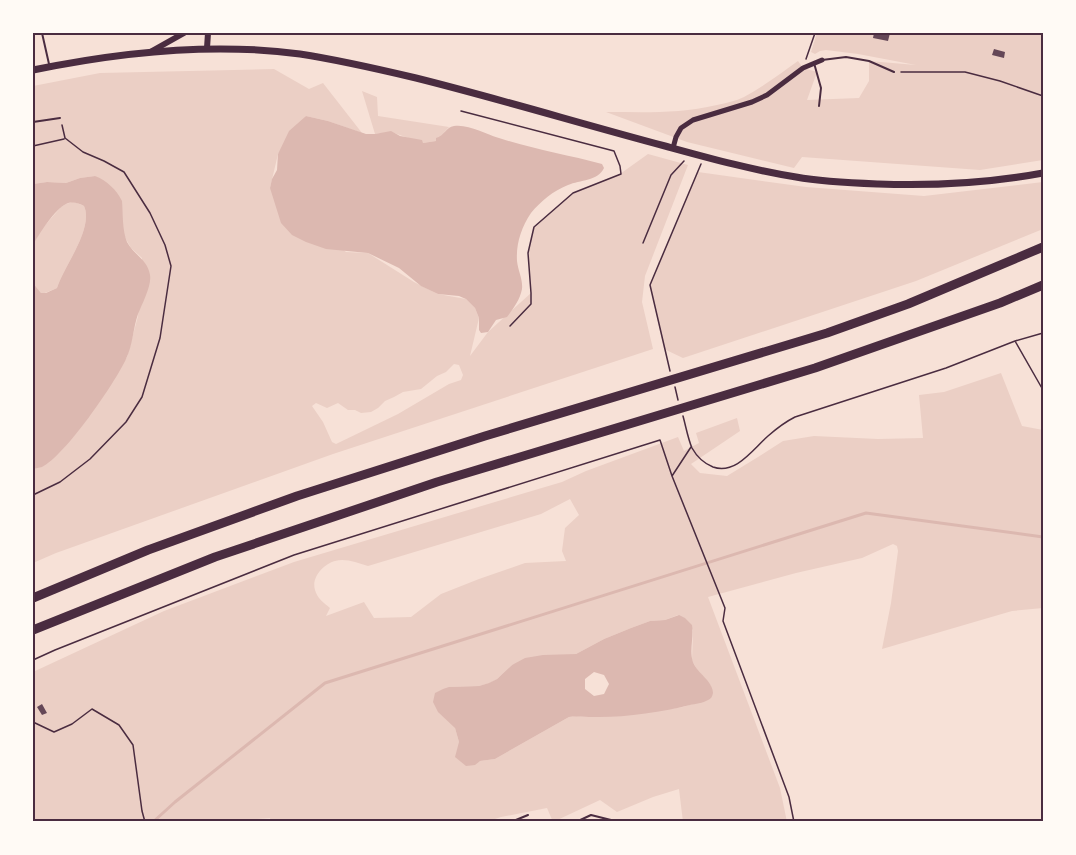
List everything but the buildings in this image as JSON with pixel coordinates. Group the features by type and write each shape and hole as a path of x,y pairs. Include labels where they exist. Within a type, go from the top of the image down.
{"highway":[{"path":"33,598 148,550 297,496 837,329 908,304 1043,247"},
{"path":"33,630 214,556 437,482 815,368 1000,303 1043,285"}],"main road":[{"path":"33,70 151,52 207,48 299,54 456,88 704,157 798,178 852,183 917,185 1021,178 1043,174"}],"street":[{"path":"151,52 184,33"},
{"path":"207,48 208,33"},
{"path":"673,148 681,128 687,123 752,102 766,95 803,68 822,60"}],"lane":[{"path":"42,33 50,67"},
{"path":"822,60 846,57 869,61 894,72"},
{"path":"814,63 821,88 819,106"},
{"path":"33,122 60,118"},
{"path":"512,822 528,815"},
{"path":"576,822 591,815 611,820 638,822"}],"path":[{"path":"803,68 815,33"},
{"path":"894,72 965,72 1043,96"},
{"path":"461,111 614,151 620,166 621,174 573,192 534,227 528,253 531,304 510,326"},
{"path":"33,495 60,482 90,459 126,422 142,397 160,338 171,266 165,245 150,213 124,172 83,152 65,138 60,118"},
{"path":"33,146 65,138"},
{"path":"643,243 671,175 690,153"},
{"path":"670,371 650,285 704,157"},
{"path":"682,414 691,447 702,461 718,468 728,468 737,464 776,429 795,417 946,368 1043,333"},
{"path":"1016,341 1043,390"},
{"path":"673,382 679,403"},
{"path":"33,660 294,555 660,440 725,608 723,621 789,797 794,822"},
{"path":"672,476 691,447"},
{"path":"33,722 54,732 72,724 92,710 119,725 133,745 145,822"}],"shaded area":[{"path":"817,33 1043,33 1043,160 980,170 802,157 794,168 687,142 606,112 675,111 731,102 758,89 798,61 803,68 817,72 807,100 859,98 869,81 869,61 916,65 826,50 815,54 811,52"},
{"path":"274,69 309,89 323,83 362,133 306,116 278,154 270,188 346,252 368,253 438,294 466,299 475,308 479,318 470,356 488,332 531,293 528,253 534,227 573,193 620,174 648,154 688,165 645,276 642,302 653,349 333,454 33,563 33,469 43,466 59,453 76,433 127,357 138,316 142,258 131,248 95,176 66,183 33,184 33,86 100,73","holes":["454,364 459,365 463,375 461,380 449,384 398,414 336,444 332,442 323,422 312,406 316,403 327,408 338,403 348,410 361,413 371,412 385,401 403,392 421,389"]},
{"path":"362,91 377,97 378,116 449,127 436,141 423,143 391,132 375,134"},
{"path":"306,116 366,134 391,131 400,136 422,140 423,143 436,141 436,138 451,127 465,126 524,145 602,164 604,168 593,178 557,190 531,213 524,224 517,248 522,285 520,297 507,317 496,320 488,332 481,333 475,308 466,299 438,294 421,286 399,268 368,253 326,249 306,242 292,235 281,223 270,188 272,179 277,170 278,154 289,131"},
{"path":"698,172 806,187 924,196 1043,182 1043,229 916,281 683,358 664,349 650,285"},
{"path":"95,176 111,186 122,201 125,237 149,270 150,284 136,319 128,354 120,370 88,418 63,449 42,467 33,469 33,283 41,293 57,288 82,236 86,215 84,206 75,203 66,204 52,216 33,245 33,184 66,183"},
{"path":"72,202 84,206 86,215 82,236 57,288 41,293 33,283 33,245 40,231 61,207"},
{"path":"1001,373 1022,426 1043,430 1043,608 1012,611 882,649 898,551 897,546 893,544 862,558 708,597 780,788 787,822 683,822 679,789 617,812 600,800 553,822 547,808 486,822 271,822 270,818 234,822 33,822 33,672 164,611 294,562 562,482 678,437 684,451 699,443 696,433 737,418 740,431 691,464 700,473 727,476 783,441 814,436 878,439 923,438 919,395 944,392","holes":["570,499 579,515 565,528 562,551 566,561 525,563 479,579 441,594 411,617 374,618 364,602 326,616 330,608 316,593 314,585 317,576 323,568 335,561 347,560 368,566 541,514","678,615 693,630 692,660 711,686 711,698 683,707 656,711 569,717 495,759 480,761 459,742 449,687 479,686 490,683 512,665 576,654 631,628"]},
{"path":"679,615 692,625 692,658 695,666 712,689 710,699 642,714 569,717 495,759 466,766 455,757 459,742 455,728 438,712 433,702 435,693 449,687 479,686 489,683 525,658 576,654 631,628 650,621 665,620","holes":["594,672 604,675 609,684 604,694 594,696 585,689 585,679"]}],"waterway":[{"path":"153,822 325,683 866,513 1043,537"}]}
